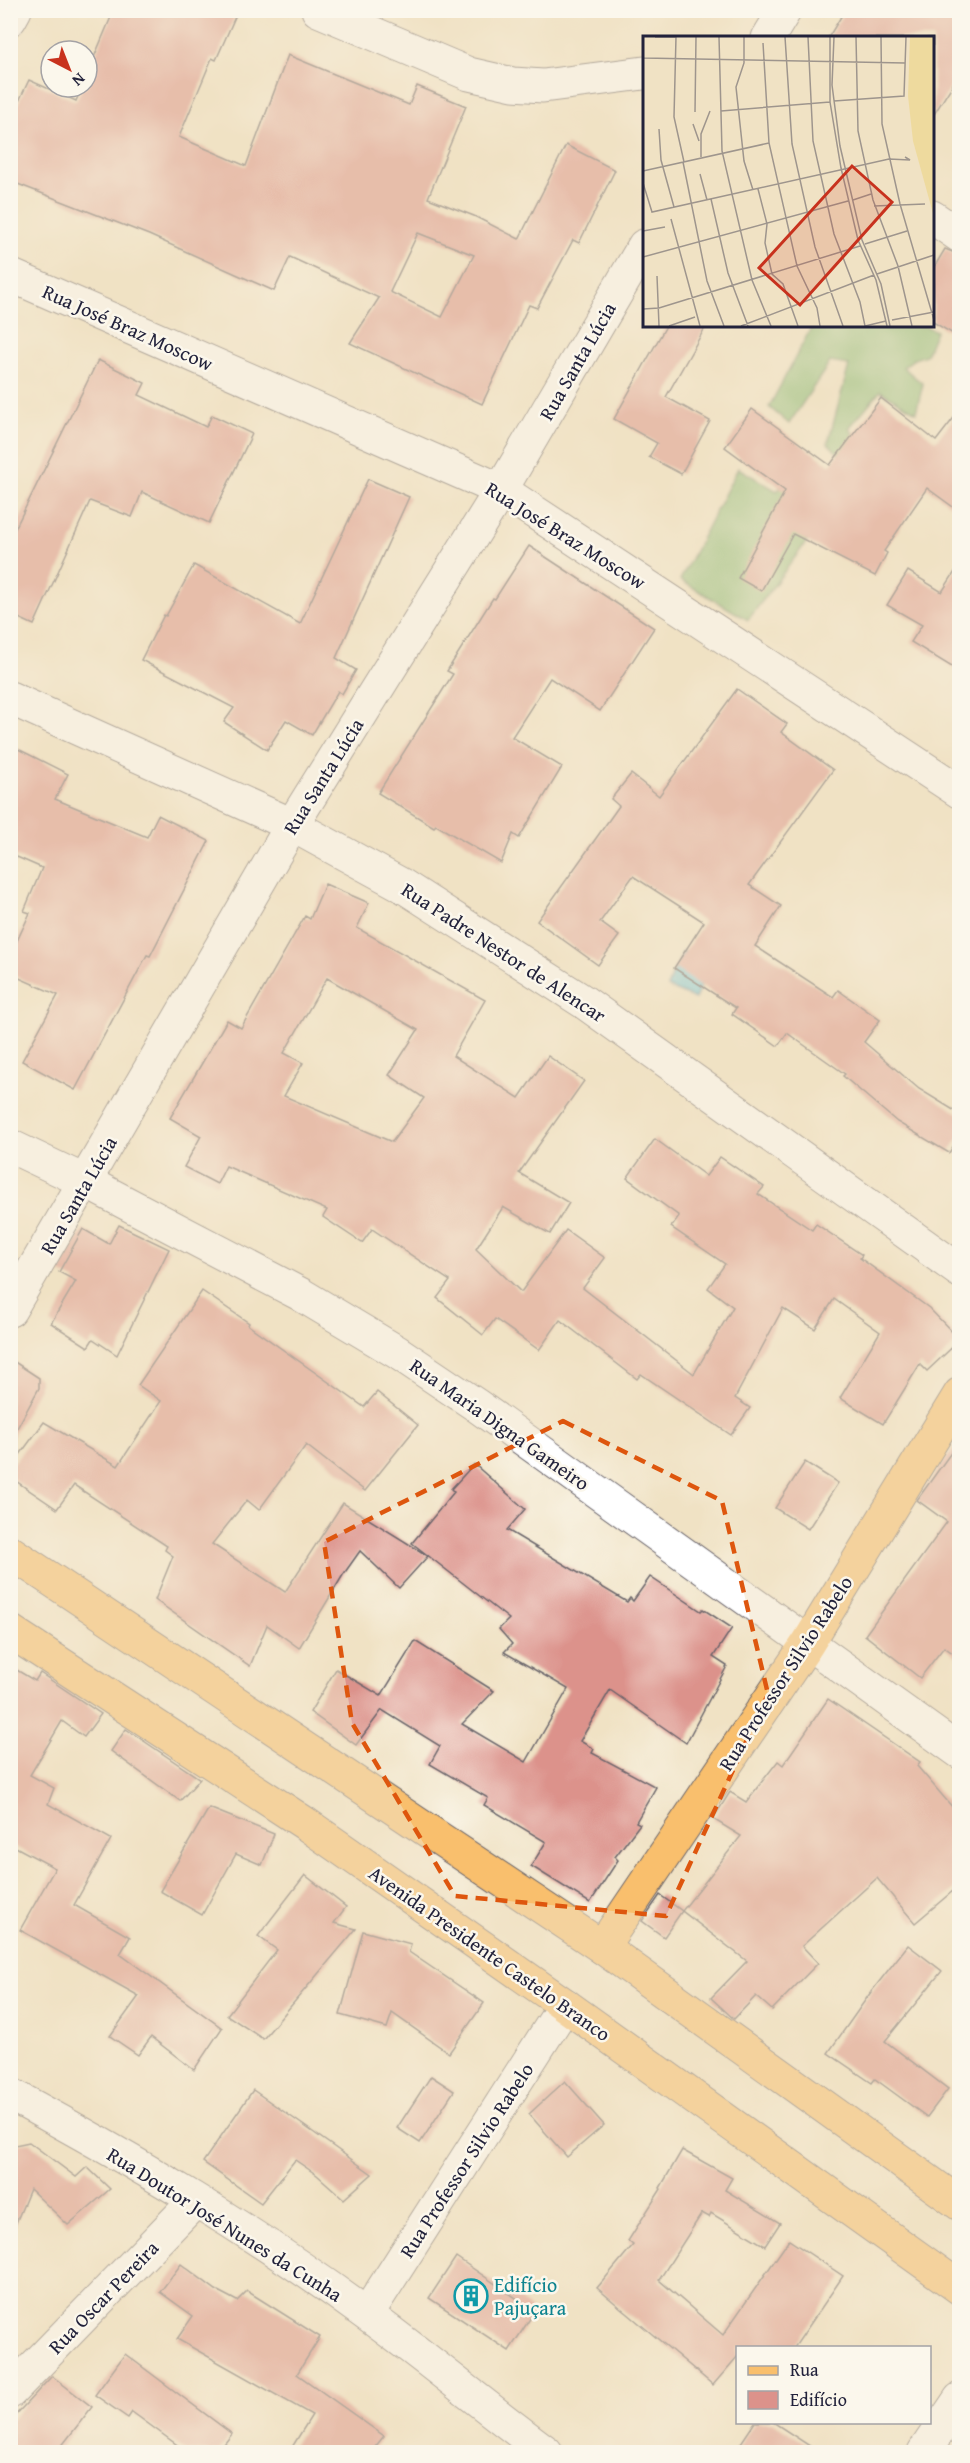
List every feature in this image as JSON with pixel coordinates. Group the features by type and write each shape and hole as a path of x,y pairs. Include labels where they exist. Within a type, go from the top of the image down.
{"main road":[{"name":"Rua Professor Silvio Rabelo","path":"602,1947 808,1643 960,1394"},
{"path":"10,1552 602,1947 960,2205"},
{"name":"Avenida Presidente Castelo Branco","path":"10,1631 306,1824 565,2005 960,2288"}],"street":[{"path":"10,19 15,10"},
{"path":"318,10 469,74 513,84 543,86 643,72"},
{"path":"769,36 785,10"},
{"path":"934,218 960,236"},
{"name":"Rua Santa Lúcia","path":"10,1310 292,825 501,490 643,249"},
{"name":"Rua José Braz Moscow","path":"10,275 501,490 960,792"},
{"name":"Rua Padre Nestor de Alencar","path":"10,698 292,825 400,884 584,1002 960,1271"},
{"name":"Rua Maria Digna Gameiro","path":"10,1146 86,1182 300,1294 397,1352 485,1412 960,1752"},
{"name":"Rua Professor Silvio Rabelo","path":"367,2314 565,2005"},
{"name":"Rua Doutor José Nunes da Cunha","path":"10,2094 280,2253 367,2314 546,2452"},
{"name":"Rua Oscar Pereira","path":"10,2392 195,2201"},
{"path":"924,2452 960,2399"}],"highlighted area":[{"path":"563,1421 722,1501 768,1694 666,1916 455,1896 352,1723 324,1542"}],"green space":[{"path":"927,327 936,331 926,355 914,359 903,367 923,384 916,412 880,391 849,428 871,458 858,474 828,443 849,365 830,362 789,424 769,407 811,328"},
{"path":"738,468 777,491 794,474 808,540 748,620 680,580"}],"water":[{"path":"683,951 711,963 695,999 667,987"}],"building":[{"path":"114,10 238,10 216,60 212,58 179,137 246,166 288,55 409,105 417,86 466,106 428,198 474,216 519,239 566,145 615,170 579,243 573,240 537,308 529,305 482,404 350,343 379,298 290,257 274,291 149,235 10,181 10,120 29,80 39,84 39,99 76,101 77,99 99,99 99,46","holes":["418,233 474,255 442,317 390,292"]},
{"path":"845,10 945,10 960,20 960,73 934,114 934,36 829,36"},
{"path":"945,249 960,255 960,338 934,323 934,267"},
{"path":"665,327 705,327 666,397 710,421 681,474 649,457 657,443 614,419"},
{"path":"98,360 145,383 139,395 206,427 212,415 252,434 209,523 142,492 132,517 90,501 34,625 10,614 10,539"},
{"path":"881,398 936,441 960,410 960,512 927,488 884,551 887,553 875,576 793,534 761,591 738,578 785,491 725,447 752,409 830,465"},
{"path":"368,479 409,497 336,658 356,670 342,694 338,691 312,735 286,720 267,750 224,722 234,708 141,660 164,615 166,616 194,565 300,624"},
{"path":"529,546 654,628 600,711 550,678 512,737 562,767 519,838 513,834 501,863 436,825 434,827 378,793 453,674 447,671"},
{"path":"960,564 960,672 911,642 922,625 887,605 908,571 942,592"},
{"path":"737,689 787,724 781,732 833,770 749,885 781,906 755,946 833,997 838,990 880,1020 864,1042 919,1089 960,1114 960,1136 949,1153 897,1122 843,1076 845,1074 787,1033 778,1046 732,1014 736,1008 674,968 704,922 633,876 600,922 619,936 598,965 537,921 619,806 611,799 631,774 659,796"},
{"path":"10,745 68,774 55,799 147,837 158,815 209,841 150,956 147,955 75,1090 22,1061 58,995 10,974 10,956 30,913 24,911 42,868 10,854"},
{"path":"325,884 369,903 357,928 485,1000 453,1056 519,1098 548,1056 584,1081 519,1173 569,1203 550,1234 503,1207 476,1249 521,1292 566,1230 605,1258 583,1288 694,1374 733,1307 708,1288 725,1264 671,1227 679,1216 627,1178 655,1139 706,1176 720,1157 764,1187 758,1194 812,1230 816,1224 862,1255 860,1258 929,1308 960,1340 927,1371 920,1364 883,1424 840,1398 880,1332 834,1299 815,1329 783,1308 735,1398 750,1408 731,1435 641,1374 637,1379 560,1320 539,1350 495,1319 483,1335 437,1298 450,1281 372,1229 362,1243 323,1217 327,1210 226,1166 217,1184 184,1167 201,1136 170,1118 227,1020 241,1028 305,916 310,919","holes":["327,978 418,1030 389,1075 424,1098 392,1142 284,1096 303,1063 284,1053"]},
{"path":"119,1225 169,1249 117,1355 93,1339 88,1347 51,1323 76,1281 59,1272 83,1229 109,1244"},
{"path":"202,1291 364,1407 377,1392 418,1425 365,1491 306,1445 259,1510 247,1500 212,1544 285,1592 343,1503 428,1556 399,1588 360,1551 299,1648 267,1625 250,1666 155,1600 173,1556 165,1550 167,1546 74,1485 57,1509 10,1477 10,1468 44,1422 118,1466 161,1401 138,1385"},
{"path":"10,1359 39,1378 39,1388 10,1441"},
{"path":"960,1440 960,1658 944,1647 920,1678 865,1635 947,1522 917,1500"},
{"path":"805,1462 838,1483 808,1529 775,1508"},
{"path":"474,1464 525,1509 507,1530 627,1602 630,1598 633,1601 650,1577 701,1611 703,1609 732,1628 713,1657 727,1666 686,1743 610,1690 580,1741 594,1749 592,1753 656,1787 636,1822 640,1824 615,1857 618,1860 590,1903 531,1866 546,1842 484,1805 488,1798 430,1764 440,1746 382,1710 356,1745 310,1712 336,1669 381,1696 415,1641 494,1691 462,1724 526,1762 568,1689 504,1652 512,1644 499,1629 509,1619 412,1543 454,1492 451,1489"},
{"path":"10,1666 35,1681 40,1673 101,1714 84,1737 62,1721 30,1775 54,1788 48,1804 111,1839 74,1905 130,1937 120,1954 222,2028 194,2070 151,2037 138,2055 110,2036 139,1996 20,1930 55,1868 10,1844"},
{"path":"828,1699 920,1762 917,1766 960,1816 960,1885 915,1923 877,1878 802,1946 818,1963 772,2010 756,1996 734,2019 711,1998 747,1961 682,1911 741,1836 713,1819 730,1792 746,1802 778,1761 783,1765"},
{"path":"126,1729 200,1779 180,1801 111,1751"},
{"path":"209,1808 274,1834 262,1865 236,1854 202,1915 160,1891"},
{"path":"305,1875 346,1907 334,1923 356,1929 263,2039 227,2015 277,1950 258,1936"},
{"path":"660,1895 682,1911 664,1937 642,1921"},
{"path":"363,1931 411,1944 409,1952 484,2003 449,2053 392,2013 387,2028 340,2015"},
{"path":"908,1945 942,1971 885,2041 948,2089 927,2117 875,2079 872,2083 828,2053"},
{"path":"431,2076 454,2091 420,2143 397,2128"},
{"path":"565,2081 604,2125 567,2157 529,2114"},
{"path":"253,2090 372,2174 344,2199 317,2175 295,2160 261,2203 203,2162"},
{"path":"29,2142 76,2177 87,2167 110,2189 68,2225 30,2189 11,2235 10,2146"},
{"path":"682,2150 732,2178 725,2190 780,2223 765,2246 711,2213 709,2217 702,2213 659,2280 723,2335 789,2240 843,2276 795,2346 736,2346 736,2358 713,2385 597,2288 633,2245 628,2241"},
{"name":"Edifício Pajuçara","path":"456,2257 535,2311 509,2351 429,2298"},
{"path":"181,2264 216,2290 237,2301 247,2291 320,2337 297,2374 384,2436 371,2452 289,2452 312,2415 177,2339 193,2316 160,2292"},
{"path":"125,2354 232,2434 218,2452 187,2452 132,2412 128,2418 95,2395"},
{"path":"52,2376 92,2407 57,2452 10,2452 10,2421"},
{"path":"754,2424 776,2424 819,2452 735,2452"}],"place":[{"name":"Edifício Pajuçara","path":"471,2296"}]}
